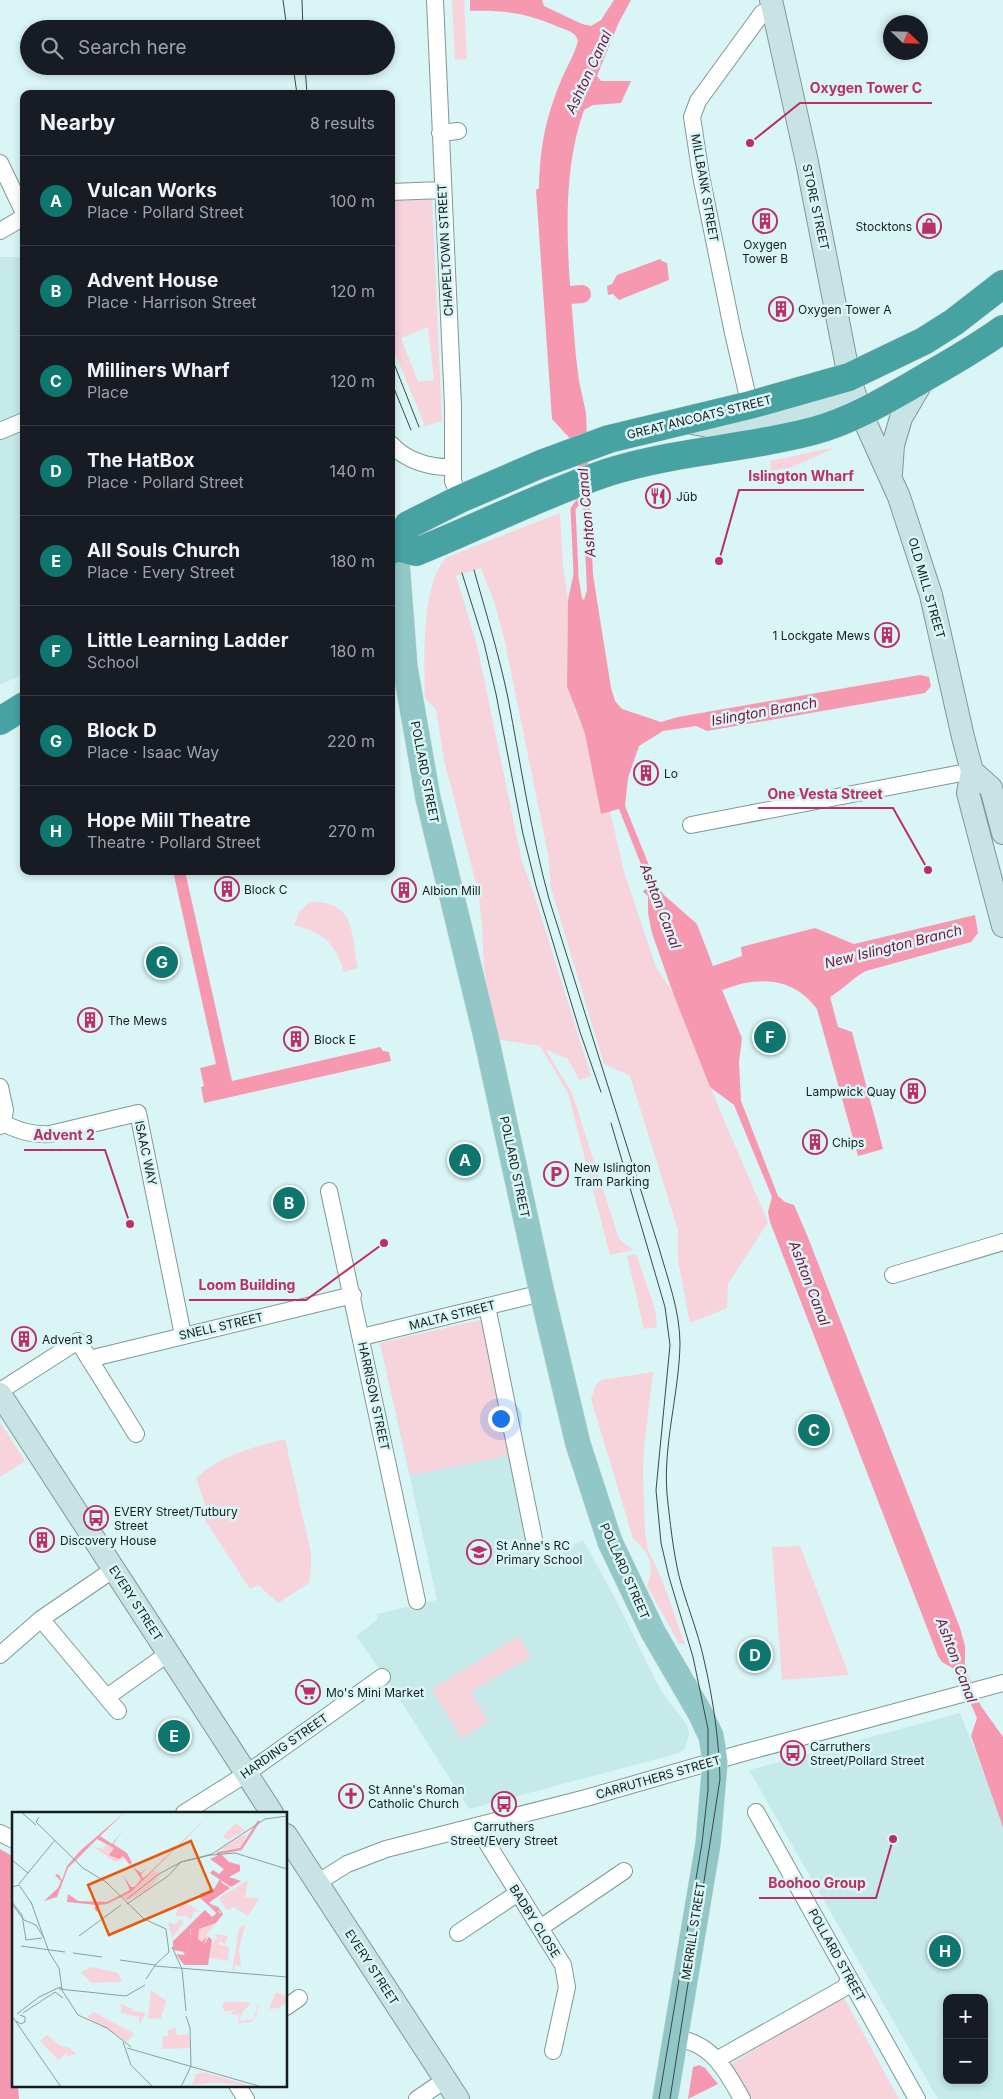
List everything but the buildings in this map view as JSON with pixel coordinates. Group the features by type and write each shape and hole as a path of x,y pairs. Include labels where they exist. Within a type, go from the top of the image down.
{"highway":[{"name":"GREAT ANCOATS STREET","path":"395,546 407,525 460,499 541,464 608,439 750,405 849,377 924,341 954,322 1003,284"},
{"path":"395,548 416,552 547,496 610,472 659,459 813,431 861,413 966,353 1003,329"},
{"path":"0,721 20,708"}],"main road":[{"name":"POLLARD STREET","path":"395,578 396,607 428,798 484,1029 542,1293 578,1444 610,1542 653,1632 700,1713 711,1736 715,1762"},
{"name":"MERRILL STREET","path":"665,2099 708,1844 715,1762"}],"street":[{"name":"CHAPELTOWN STREET","path":"435,0 453,406 453,481 460,499"},
{"name":"STORE STREET","path":"771,5 806,162 849,377 861,413"},
{"name":"MILLBANK STREET","path":"747,393 701,176 692,117 698,101 762,13 771,5"},
{"path":"440,133 458,131"},
{"path":"0,163 20,205"},
{"path":"395,192 442,190"},
{"path":"0,231 20,219"},
{"path":"890,476 893,444 901,418 925,377"},
{"path":"682,421 719,428 835,402 848,403 861,413"},
{"name":"OLD MILL STREET","path":"861,413 899,497 932,595 972,771 968,793 1003,926"},
{"path":"0,431 20,423"},
{"path":"395,448 402,454 418,461 438,467 453,467"},
{"path":"690,824 972,771 991,788 1003,833"},
{"path":"0,1087 5,1110 2,1125"},
{"name":"ISAAC WAY","path":"2,1125 36,1135 50,1134 138,1113 183,1335"},
{"name":"HARRISON STREET","path":"329,1191 353,1295 417,1601"},
{"path":"893,1275 1003,1242"},
{"name":"MALTA STREET","path":"362,1337 542,1293"},
{"name":"SNELL STREET","path":"89,1359 353,1295"},
{"path":"487,1306 534,1539"},
{"path":"0,1393 78,1341 136,1434"},
{"name":"EVERY STREET","path":"0,1393 271,1812"},
{"path":"0,1655 41,1619 114,1569"},
{"path":"41,1619 118,1711"},
{"path":"107,1698 169,1653"},
{"name":"HARDING STREET","path":"186,1812 246,1774 382,1677"},
{"name":"CARRUTHERS STREET","path":"317,1883 347,1864 386,1849 477,1827 1002,1683"},
{"name":"POLLARD STREET","path":"756,1812 917,2099"},
{"name":"BADBY CLOSE","path":"477,1827 563,1965 567,1987 553,2051"},
{"path":"0,1833 12,1839"},
{"name":"EVERY STREET","path":"288,1838 458,2099"},
{"path":"540,1928 624,1871"},
{"path":"458,1933 518,1892"},
{"path":"718,2059 844,1988 850,1979"},
{"path":"675,2038 691,2041 705,2048 718,2059 742,2099"},
{"path":"417,2099 446,2080"},
{"path":"238,2086 246,2099"}],"shaded area":[{"path":"452,0 464,0 467,59 455,60"},
{"path":"432,199 442,421 425,426 395,353 395,201","holes":["428,327 434,380 418,382 401,338"]},
{"path":"0,257 20,257 20,676 0,685"},
{"path":"836,447 793,467 771,471 770,461"},
{"path":"560,513 563,567 568,600 567,667 575,711 585,734 601,813 610,811 624,872 656,967 673,993 721,1113 768,1222 728,1284 727,1308 690,1323 678,1260 678,1230 630,1076 604,1064 551,888 548,854 505,642 494,601 481,568 456,576 477,645 522,862 532,888 591,1076 579,1080 568,1059 546,1050 572,1093 619,1239 633,1250 610,1255 568,1093 540,1046 496,1039 484,967 478,891 444,760 436,709 425,698 424,665 428,603 432,585 447,557"},
{"path":"310,902 325,903 336,907 344,914 352,932 358,968 344,972 336,953 326,940 320,935 294,925 299,912"},
{"path":"636,1254 655,1309 657,1327 644,1329 627,1256"},
{"name":"St Anne's RC Primary School","path":"481,1320 534,1565 583,1540 614,1596 657,1683 687,1725 689,1734 685,1748 679,1753 469,1809 392,1687 356,1636 378,1619 376,1614 437,1600 380,1343"},
{"path":"481,1320 511,1455 410,1475 380,1343"},
{"path":"653,1372 644,1447 645,1532 648,1550 663,1582 685,1645 679,1643 647,1586 651,1565 647,1554 633,1538 591,1399 596,1385 601,1380"},
{"path":"0,1422 25,1461 0,1477"},
{"path":"285,1439 311,1553 311,1570 309,1583 278,1603 258,1585 250,1589 199,1511 206,1507 196,1478 205,1470 226,1458 249,1449"},
{"path":"800,1546 849,1675 782,1680 772,1547"},
{"path":"519,1636 531,1657 471,1691 488,1722 461,1738 432,1689"},
{"path":"960,1713 1003,1822 1003,2099 938,2099 749,1770"},
{"path":"0,1849 12,1856 12,2086 18,2086 19,2099 0,2099"},
{"path":"843,1996 899,2099 750,2099 731,2064"},
{"path":"699,2065 705,2068 718,2084 688,2099 693,2067"}],"water":[{"path":"470,0 542,0 544,6 582,24 591,26 601,20 614,0 631,0 619,22 597,76 601,81 631,81 621,103 593,105 584,110 576,139 568,201 569,264 576,357 586,413 593,575 611,688 615,701 622,709 661,722 678,717 920,675 929,677 931,686 925,693 707,731 696,726 663,731 639,746 628,778 625,806 657,885 664,895 697,924 713,966 742,956 741,947 815,928 854,944 975,915 978,933 971,942 866,971 830,997 838,1027 852,1032 883,1149 858,1156 817,1009 807,998 797,990 774,982 748,982 722,990 742,1038 739,1062 741,1101 778,1196 785,1202 794,1205 807,1235 960,1628 965,1646 965,1668 981,1706 1003,1737 1003,1827 971,1736 977,1718 956,1670 942,1662 938,1656 770,1222 768,1212 772,1197 734,1105 710,1087 673,993 652,933 648,913 648,896 643,892 650,887 619,809 601,814 585,734 567,686 568,600 574,572 578,574 584,600 587,590 583,504 575,444 552,419 536,190 539,188 542,147 547,122 560,83 578,41 571,32 517,13 470,11"},
{"path":"660,259 667,263 669,280 619,300 613,294 608,295 607,286 612,284 617,275"},
{"path":"174,875 186,875 232,1081 380,1047 383,1051 389,1052 391,1061 204,1103 201,1087 204,1086 200,1068 216,1064"}],"waterway":[{"path":"559,296 582,294"},
{"name":"Ashton Canal","path":"576,573 573,509 585,492"},
{"path":"0,1900 10,1929 11,1945 9,1980 0,2027"}],"tram line":[{"path":"283,0 286,20"},
{"path":"302,0 303,20"},
{"path":"294,75 296,90"},
{"path":"306,75 307,90"},
{"path":"395,366 419,427"},
{"path":"395,391 411,430"},
{"path":"474,570 508,698 532,824 549,899 659,1248 678,1320 679,1363 667,1456 667,1494 673,1546 679,1576 701,1649 710,1689 717,1734 720,1779 670,2099"},
{"path":"462,573 484,643 496,694 523,834 536,886 580,1032 601,1092"},
{"path":"611,1123 665,1307 670,1345 656,1490 661,1543 693,1657 708,1729 708,1790 702,1843 659,2099"}],"place":[{"name":"Oxygen Tower C","path":"750,143"},
{"name":"Oxygen Tower B","path":"765,221"},
{"name":"Stocktons","path":"929,226"},
{"name":"Oxygen Tower A","path":"781,309"},
{"name":"Jūb","path":"658,496"},
{"name":"Islington Wharf","path":"719,561"},
{"name":"1 Lockgate Mews","path":"887,635"},
{"name":"Lo","path":"646,773"},
{"name":"One Vesta Street","path":"928,870"},
{"name":"Block C","path":"227,889"},
{"name":"Albion Mill","path":"404,890"},
{"name":"Block D","path":"162,962"},
{"name":"The Mews","path":"90,1020"},
{"name":"Little Learning Ladder","path":"770,1037"},
{"name":"Block E","path":"296,1039"},
{"name":"Lampwick Quay","path":"913,1091"},
{"name":"Chips","path":"815,1142"},
{"name":"Vulcan Works","path":"465,1160"},
{"name":"New Islington Tram Parking","path":"556,1174"},
{"name":"Advent House","path":"289,1203"},
{"name":"Advent 2","path":"130,1224"},
{"name":"Loom Building","path":"384,1243"},
{"name":"Advent 3","path":"24,1339"},
{"name":"Milliners Wharf","path":"814,1430"},
{"name":"EVERY Street/Tutbury Street","path":"96,1518"},
{"name":"Discovery House","path":"42,1540"},
{"name":"St Anne's RC Primary School","path":"479,1552"},
{"name":"The HatBox","path":"755,1655"},
{"name":"Mo's Mini Market","path":"308,1692"},
{"name":"All Souls Church","path":"174,1736"},
{"name":"Carruthers Street/Pollard Street","path":"793,1753"},
{"name":"St Anne's Roman Catholic Church","path":"351,1796"},
{"name":"Carruthers Street/Every Street","path":"504,1804"},
{"name":"Boohoo Group","path":"893,1839"},
{"name":"Hope Mill Theatre","path":"945,1951"}],"water label":[{"name":"Islington Branch","path":"764,711"},
{"name":"New Islington Branch","path":"893,946"}]}
